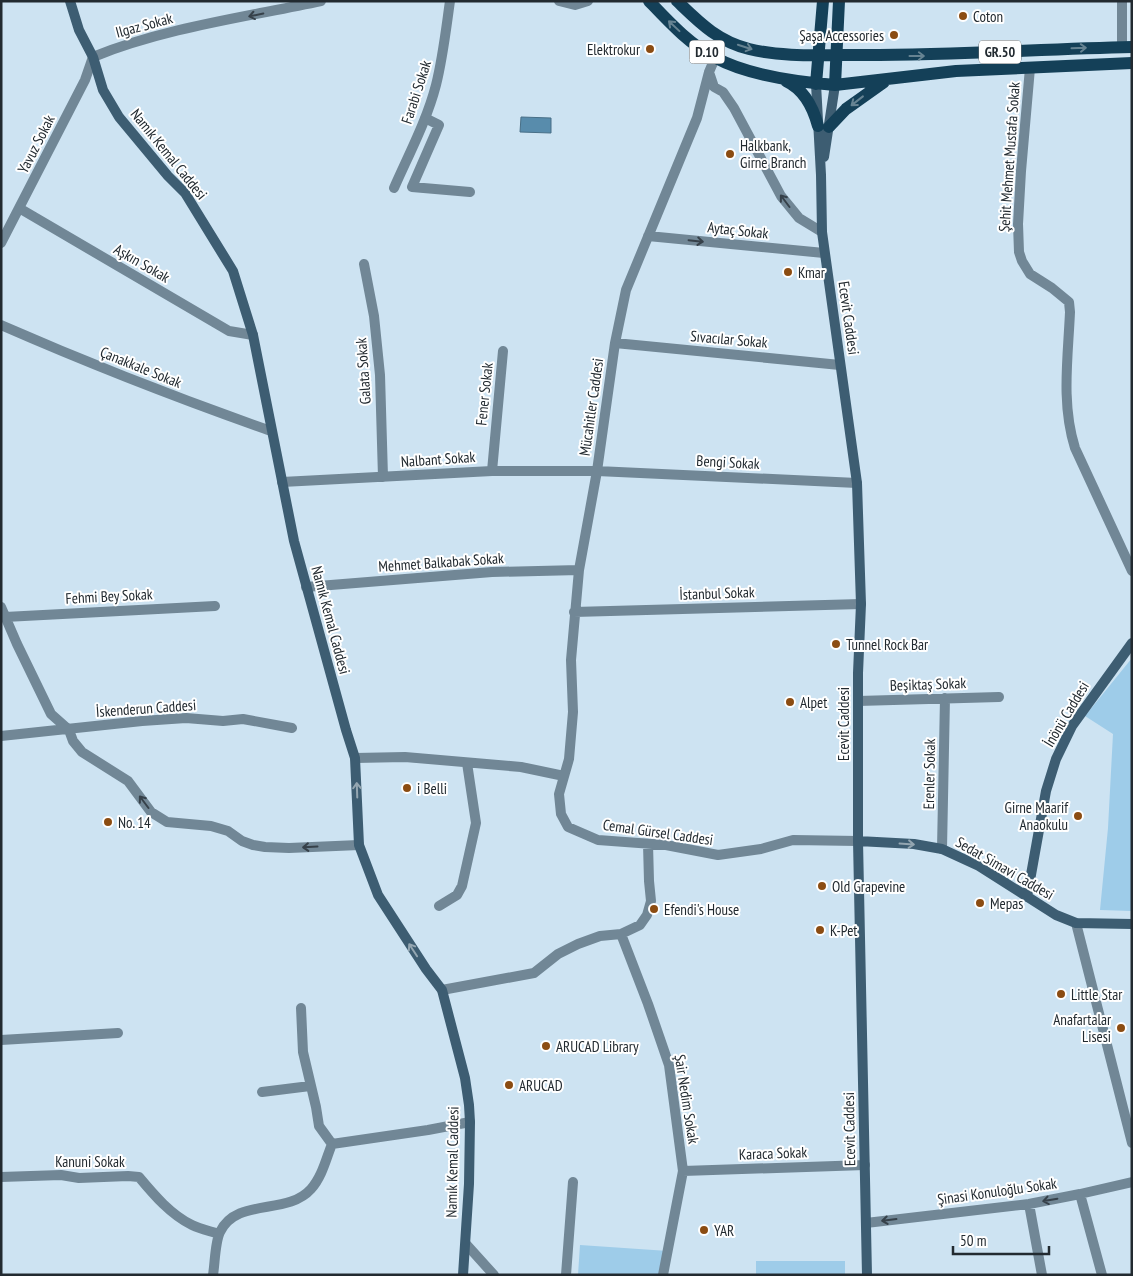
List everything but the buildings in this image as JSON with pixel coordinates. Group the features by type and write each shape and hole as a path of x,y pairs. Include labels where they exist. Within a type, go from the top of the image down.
{"main road":[{"name":"D.10","path":"649,1 690,41 715,58 741,69 816,84 835,85"},
{"name":"D.10","path":"677,1 708,30 722,38 748,48 779,53 837,55"},
{"path":"816,84 823,1"},
{"path":"835,85 839,1"},
{"path":"838,32 844,42 853,47 887,55"},
{"path":"779,53 799,52 816,42 820,33"},
{"name":"GR.50","path":"837,55 930,56 1127,47"},
{"name":"GR.50","path":"835,85 956,71 1132,63"},
{"path":"774,76 798,87 823,126 874,88 888,80"}],"street":[{"name":"Namık Kemal Caddesi","path":"70,1 79,30 93,57 103,90 119,117 168,176 186,194 233,271 253,334 294,541 355,758 359,844 378,895 426,969 442,990 465,1078 470,1122 469,1184 463,1275"},
{"name":"Ilgaz Sokak","path":"93,57 114,48 161,35 320,1"},
{"name":"Farabi Sokak","path":"394,188 425,118 436,86 444,51 450,1"},
{"path":"559,1 574,5 588,1"},
{"path":"1122,1 1127,47"},
{"name":"Yavuz Sokak","path":"1,243 85,80 93,57"},
{"name":"Mücahitler Caddesi","path":"564,776 569,759 573,712 570,660 579,570 597,471 615,343 626,290 697,118 709,72 715,58"},
{"name":"Şehit Mehmet Mustafa Sokak","path":"1030,68 1021,171 1018,224 1019,252 1030,274 1069,302 1066,408 1068,428 1075,448 1132,571"},
{"path":"709,72 714,87 723,92 734,108 781,196 799,218 822,232"},
{"name":"Ecevit Caddesi","path":"816,84 823,126 822,232 824,253 857,483 861,604 858,701 858,841 867,1275"},
{"name":"Ecevit Caddesi","path":"823,126 835,85"},
{"path":"425,118 439,125 412,187 470,192"},
{"name":"Aşkın Sokak","path":"19,208 228,331 253,334"},
{"name":"Aytaç Sokak","path":"648,236 824,253"},
{"name":"Galata Sokak","path":"364,264 374,316 380,375 383,477"},
{"name":"Çanakkale Sokak","path":"1,325 180,399 272,431"},
{"name":"Sıvacılar Sokak","path":"615,343 840,365"},
{"name":"Fener Sokak","path":"492,471 503,351"},
{"name":"Nalbant Sokak","path":"282,482 492,471 597,471"},
{"name":"Bengi Sokak","path":"597,471 857,483"},
{"name":"Mehmet Balkabak Sokak","path":"306,587 492,572 579,570"},
{"name":"İstanbul Sokak","path":"574,612 861,604"},
{"name":"Fehmi Bey Sokak","path":"3,612 215,606"},
{"path":"3,612 51,714 69,730 73,741 82,752 128,781 151,812 167,822 203,825 228,830 242,841 265,847 289,848 359,844"},
{"name":"İnönü Caddesi","path":"1027,897 1046,791 1056,758 1072,726 1132,643"},
{"name":"Beşiktaş Sokak","path":"858,701 999,696"},
{"name":"Erenler Sokak","path":"942,849 945,698"},
{"name":"İskenderun Caddesi","path":"1,736 186,718 223,721 242,719 292,728"},
{"path":"355,758 405,757 521,767 564,776"},
{"path":"439,906 457,895 462,886 476,823 467,763"},
{"name":"Cemal Gürsel Caddesi","path":"564,776 559,794 561,814 568,827 598,840 648,844 718,855 761,849 794,840 858,841"},
{"name":"Sedat Simavi Caddesi","path":"858,841 914,844 942,849 979,866 1027,897 1076,923"},
{"path":"442,990 534,973 558,954 578,944 600,936 621,934 640,926 647,915 651,901 648,844"},
{"path":"1132,924 1076,923 1132,1143"},
{"name":"Şair Nedim Sokak","path":"621,934 669,1065 683,1171 663,1275"},
{"path":"301,1008 302,1052 319,1126 332,1144"},
{"path":"1,1040 118,1033"},
{"path":"262,1092 310,1086"},
{"path":"332,1144 470,1122"},
{"path":"214,1275 219,1234 228,1220 236,1215 302,1198 312,1189 322,1171 332,1144"},
{"name":"Karaca Sokak","path":"683,1171 865,1164"},
{"name":"Kanuni Sokak","path":"1,1177 61,1175 79,1178 139,1177 171,1211 192,1225 219,1234"},
{"path":"566,1275 572,1182"},
{"name":"Şinasi Konuloğlu Sokak","path":"866,1223 1028,1204 1132,1182"},
{"path":"1080,1194 1102,1275"},
{"path":"1028,1204 1042,1275"},
{"path":"466,1244 494,1275"}],"shaded area":[{"path":"521,117 551,118 551,133 520,132"},
{"path":"1132,658 1132,911 1100,910 1108,828 1113,734 1085,716"},
{"path":"580,1245 668,1251 662,1275 578,1275"},
{"path":"756,1261 845,1261 845,1275 756,1275"}],"place":[{"name":"Coton","path":"963,16"},
{"name":"Şaşa Accessories","path":"894,35"},
{"name":"Elektrokur","path":"650,49"},
{"name":"Halkbank, Girne Branch","path":"730,154"},
{"name":"Kmar","path":"788,272"},
{"name":"Tunnel Rock Bar","path":"836,644"},
{"name":"Alpet","path":"790,702"},
{"name":"i Belli","path":"407,788"},
{"name":"Girne Maarif Anaokulu","path":"1078,816"},
{"name":"No. 14","path":"108,822"},
{"name":"Old Grapevine","path":"822,886"},
{"name":"Mepas","path":"980,903"},
{"name":"Efendi's House","path":"654,909"},
{"name":"K-Pet","path":"820,930"},
{"name":"Little Star","path":"1061,994"},
{"name":"Anafartalar Lisesi","path":"1121,1028"},
{"name":"ARUCAD Library","path":"546,1046"},
{"name":"ARUCAD","path":"509,1085"},
{"name":"YAR","path":"704,1230"}]}
